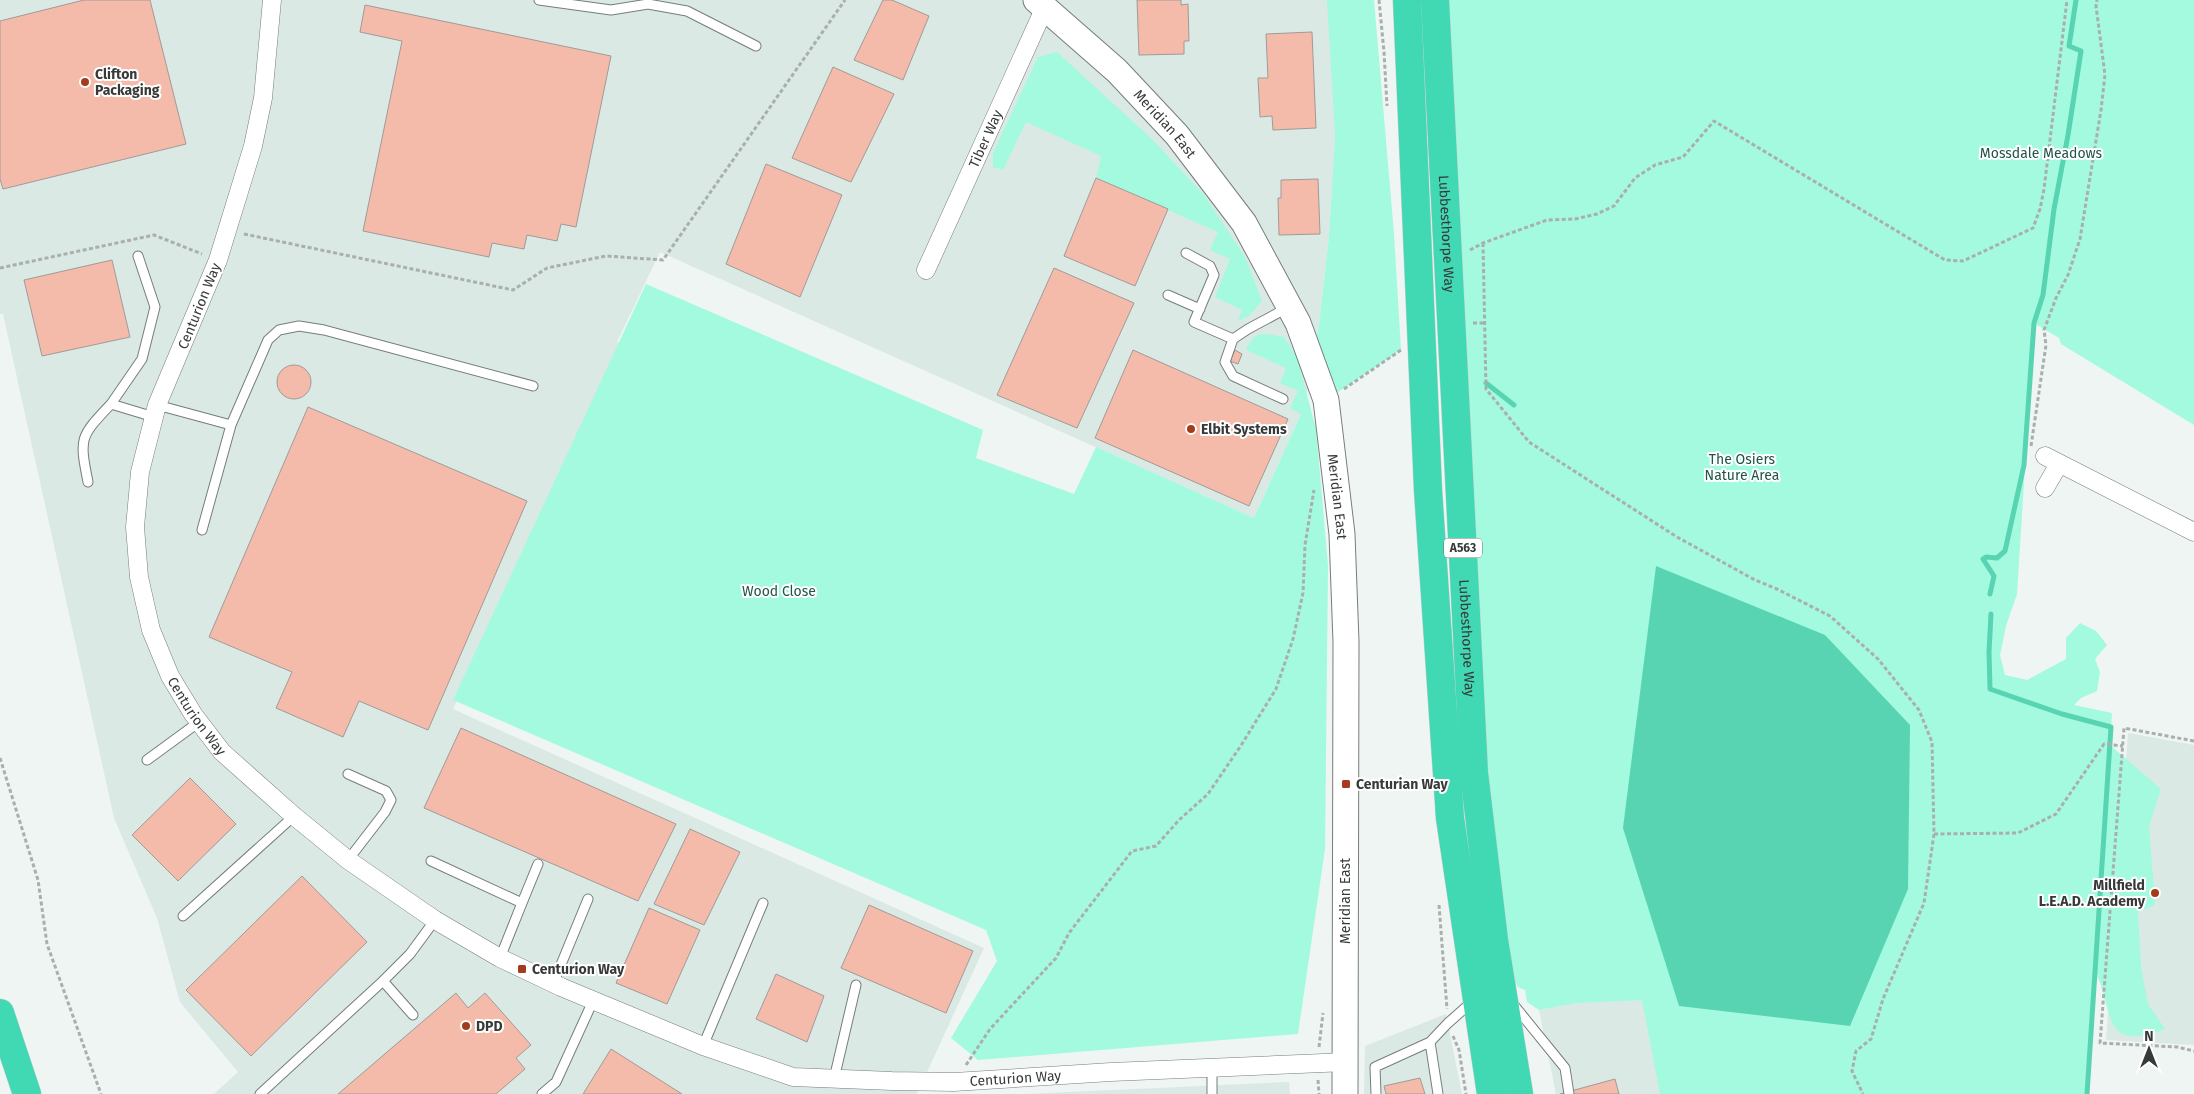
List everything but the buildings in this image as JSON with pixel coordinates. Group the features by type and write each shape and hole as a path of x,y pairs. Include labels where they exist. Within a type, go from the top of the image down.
{"highway":[{"path":"1392,0 1416,195"},
{"name":"Lubbesthorpe Way","path":"1407,0 1428,490 1449,808 1475,1000 1490,1094"},
{"name":"Lubbesthorpe Way","path":"1435,0 1474,774 1494,940 1520,1094"},
{"path":"1445,186 1449,0"},
{"path":"0,1013 27,1094"}],"street":[{"name":"Centurion Way","path":"272,0 263,98 252,146 229,230 155,411 140,472 135,527 139,577 151,630 170,676 199,722 222,752 294,816 348,860 435,920 500,958 553,984 703,1046 793,1077 954,1082 1212,1067 1347,1062"},
{"name":"Tiber Way","path":"926,270 1041,4"},
{"name":"Meridian East","path":"1041,4 1117,71 1177,135 1244,223 1298,323 1326,400 1342,534 1346,642 1346,1094"},
{"path":"2045,488 2052,460 2194,532"}],"lane":[{"path":"539,0 611,10 648,4 687,11 756,46"},
{"path":"1186,253 1210,266 1214,275 1194,322 1233,340"},
{"path":"88,482 81,448 89,428 111,404 142,359 155,308 138,256"},
{"path":"1168,295 1200,309"},
{"path":"1283,399 1233,376 1225,362 1233,340 1248,329 1289,307"},
{"path":"202,530 232,425 268,340 279,330 299,326 324,330 533,386"},
{"path":"111,404 232,425"},
{"path":"147,760 199,722"},
{"path":"348,774 386,791 391,800 385,812 348,860"},
{"path":"183,916 294,816"},
{"path":"431,861 522,903"},
{"path":"500,958 538,864"},
{"path":"553,984 588,899"},
{"path":"703,1046 763,903"},
{"path":"260,1094 384,981 410,954 435,920"},
{"path":"384,981 413,1015"},
{"path":"834,1079 856,985"},
{"path":"1503,992 1565,1068 1569,1094"},
{"path":"1376,1094 1375,1066 1430,1042 1448,1023 1475,1000"},
{"path":"548,1092 556,1082 593,1001"},
{"path":"1430,1042 1438,1094"},
{"path":"1212,1067 1212,1094"}],"path":[{"path":"229,230 513,290 547,268 606,256 663,260 845,0"},
{"path":"1379,0 1388,109"},
{"path":"1448,253 1468,251 1483,243 1547,220 1575,219 1597,214 1614,206 1634,178 1654,165 1683,158 1714,120 1945,260 1963,261 2033,228 2040,209 2044,189 2066,0"},
{"path":"2052,460 2031,448 2046,345 2044,330 2056,298 2068,275 2080,239 2101,110 2105,75 2096,6 2097,0"},
{"path":"0,268 154,235 218,260"},
{"path":"1483,243 1486,389 1529,442 1677,537 1755,580 1830,616 1878,659 1919,710 1932,742 1934,834 1924,903 1883,998 1871,1039 1856,1051 1852,1071 1863,1094"},
{"path":"1326,400 1402,350"},
{"path":"954,1082 990,1029 1056,958 1069,933 1132,851 1156,846 1179,820 1208,794 1276,689 1293,639 1303,593 1305,545 1315,485"},
{"path":"2194,741 2124,728 2100,1043 2177,1047 2194,1051"},
{"path":"1934,834 2018,833 2056,814 2104,744 2123,746"},
{"path":"0,758 38,880 47,944 101,1094"}],"shaded area":[{"path":"0,0 1328,0 1335,136 1329,236 1319,325 1305,405 1254,518 660,252 617,342 630,346 453,709 984,948 917,1094 214,1094 238,1072 180,1002 157,918 114,818 3,314 0,314"},
{"path":"1656,566 1825,635 1910,725 1908,889 1850,1026 1679,1006 1623,828"},
{"name":"Millfield L.E.A.D. Academy","path":"2128,733 2194,745 2194,1045 2106,1040"},
{"path":"1646,988 1667,1094 1556,1094 1539,1010"},
{"path":"1446,1014 1462,1094 1364,1094 1365,1046"},
{"path":"1289,1082 1290,1094 1024,1094"}],"green space":[{"path":"1327,0 1374,0 1394,234 1401,350 1326,400 1312,363 1319,325 1329,236 1335,136"},
{"name":"The Osiers Nature Area","path":"1449,0 2194,0 2194,425 2061,344 2059,338 2034,323 2017,594 2006,626 2000,655 2005,675 2027,680 2066,659 2066,638 2080,623 2096,631 2107,645 2095,659 2100,672 2097,691 2081,698 2074,705 2112,713 2110,745 2161,789 2149,826 2155,905 2138,912 2141,967 2148,1004 2165,1029 2144,1035 2129,1036 2119,1032 2113,1024 2095,971 2086,1094 1660,1094 1642,1000 1576,1003 1539,1010 1527,1002 1525,990 1518,987 1494,940 1445,186"},
{"path":"1057,52 1152,139 1204,195 1245,257 1262,301 1249,316 1238,321 1242,310 1215,297 1230,259 1210,250 1218,232 1096,178 1101,156 1026,122 1003,170 993,167 993,153 1038,57"},
{"name":"Wood Close","path":"646,284 983,430 976,458 1074,494 1096,447 1254,518 1301,414 1290,408 1298,391 1280,383 1286,368 1246,350 1257,335 1265,334 1284,337 1297,357 1316,429 1328,565 1325,849 1298,1034 978,1060 951,1038 997,961 986,930 453,700"}],"waterway":[{"path":"1990,594 1994,576 1983,559 1986,557 1997,558 2005,551 2024,465 2034,323 2043,295 2054,209 2081,51 2069,46 2076,0"},
{"path":"1486,383 1514,405"},
{"path":"1991,614 1990,689 2062,714 2111,727 2087,1094"}],"place":[{"name":"Clifton Packaging","path":"85,82"},
{"name":"Elbit Systems","path":"1191,429"},
{"name":"Centurian Way","path":"1346,784"},
{"name":"Millfield L.E.A.D. Academy","path":"2155,893"},
{"name":"Centurion Way","path":"522,969"},
{"name":"DPD","path":"466,1026"}],"park label":[{"name":"Mossdale Meadows","path":"2041,153"}]}
